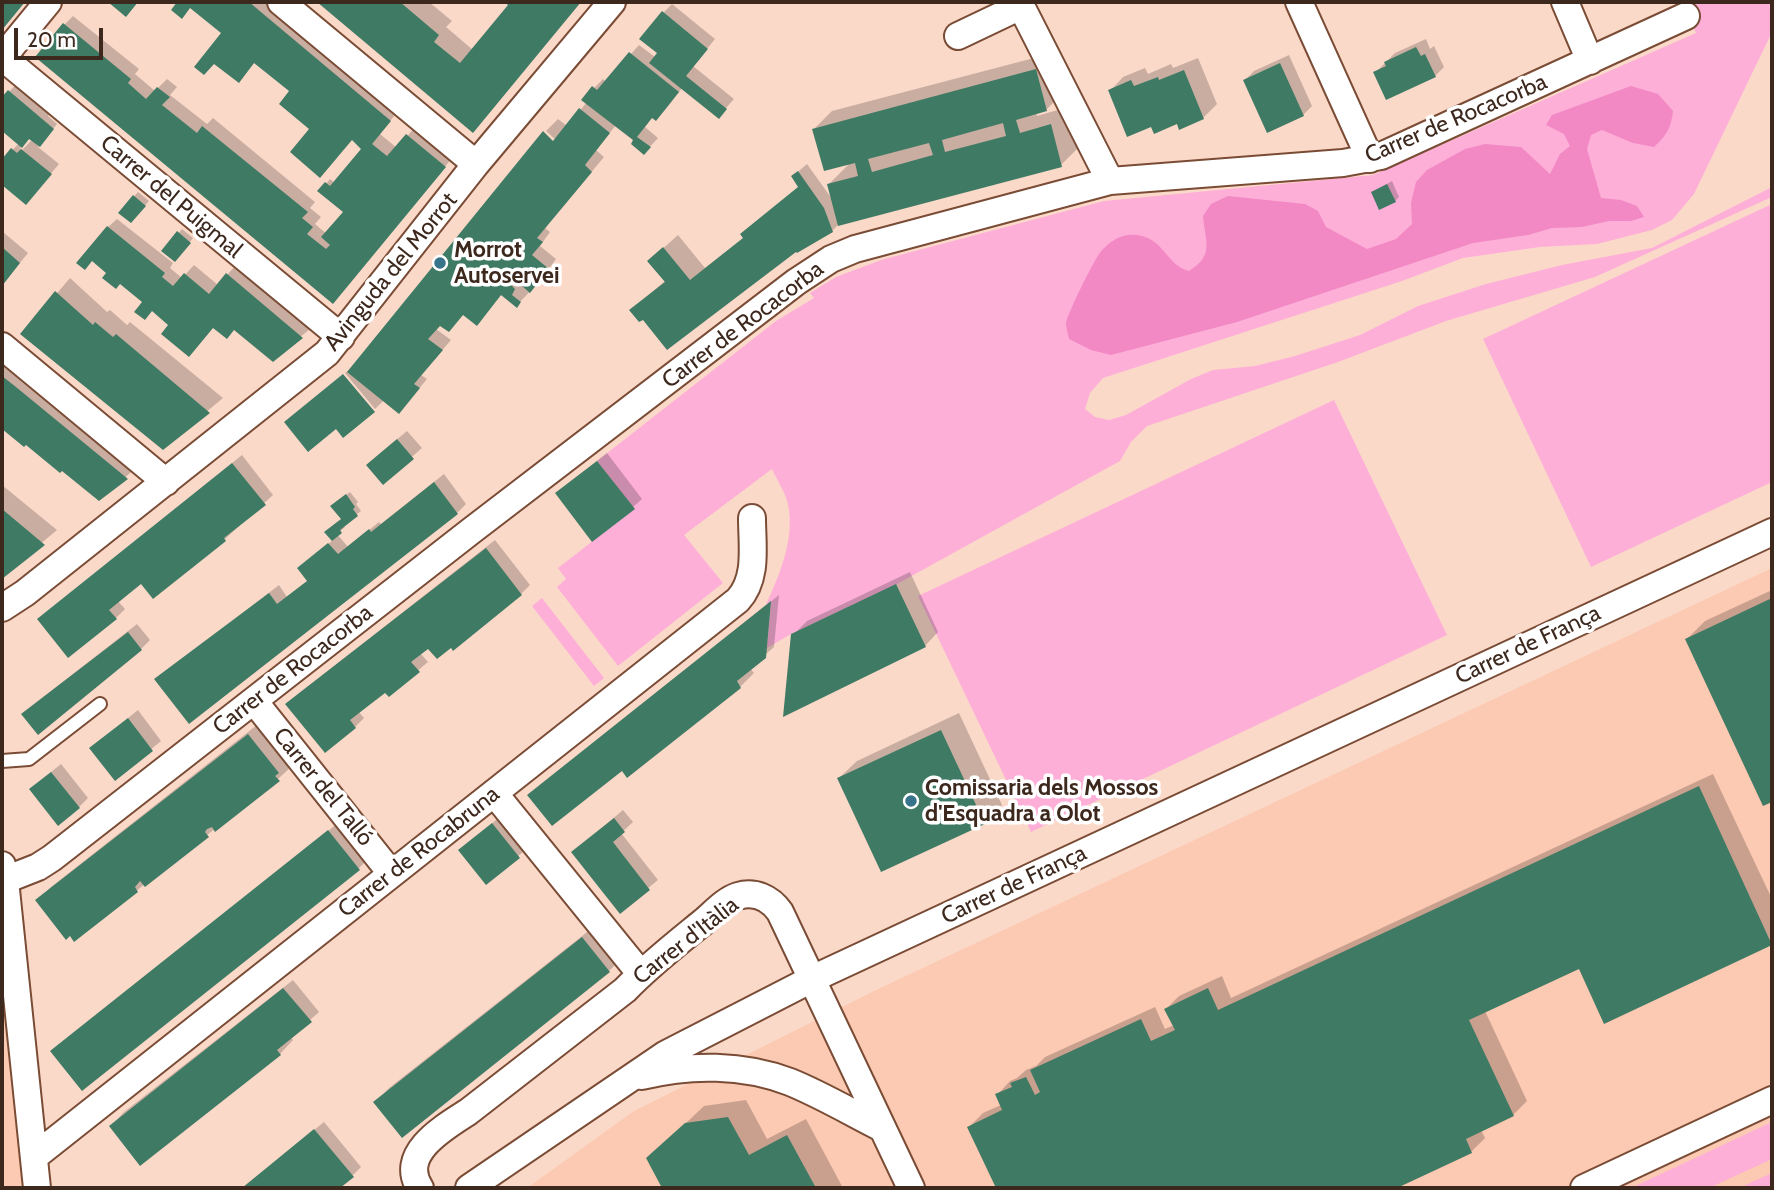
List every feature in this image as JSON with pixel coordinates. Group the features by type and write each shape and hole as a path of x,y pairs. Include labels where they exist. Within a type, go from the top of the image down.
{"street":[{"path":"2,57 48,2"},
{"path":"281,2 476,164"},
{"name":"Avinguda del Morrot","path":"2,608 25,593 327,354 476,164 612,2"},
{"path":"1299,2 1370,159"},
{"path":"1565,2 1590,61"},
{"path":"958,36 1021,6 1110,181"},
{"name":"Carrer de Rocacorba","path":"4,872 52,858 813,269 855,249 1110,181 1370,159 1686,16"},
{"name":"Carrer del Puigmal","path":"2,57 341,337"},
{"path":"2,346 166,482"},
{"name":"Carrer de Rocabruna","path":"34,1157 738,600 747,591 750,580 752,518"},
{"name":"Carrer de França","path":"469,1188 666,1054 812,979 1772,532"},
{"name":"Carrer del Talló","path":"254,701 391,873"},
{"path":"494,793 640,973"},
{"path":"4,872 37,1188"},
{"name":"Carrer d'Itàlia","path":"420,1188 415,1180 414,1165 429,1139 468,1112 625,990 640,973 732,899 750,895 766,898 780,912 911,1188"},
{"path":"623,1081 695,1067 748,1071 791,1083 882,1128"},
{"path":"1584,1188 1772,1100"}],"lane":[{"path":"2,761 29,759 100,704"}],"shaded area":[{"path":"1684,2 1772,2 1772,32 1694,194 1672,220 1652,230 1597,244 1540,247 1463,258 1402,281 1103,378 1090,393 1085,409 1095,417 1109,420 1126,415 1191,379 1213,370 1255,366 1295,356 1360,335 1418,306 1486,284 1562,265 1652,248 1772,187 1772,197 1595,277 1446,321 1338,362 1147,426 1131,442 1120,461 897,584 767,648 771,602 766,605 788,543 790,517 788,504 772,469 684,535 723,583 618,666 557,587 566,579 558,568 634,509 597,461 776,321 814,298 810,293 836,277 881,260 1104,201 1373,175 1696,33"},
{"path":"1631,86 1658,94 1673,111 1670,127 1665,135 1654,147 1633,143 1602,130 1591,135 1587,149 1601,198 1621,200 1637,206 1644,217 1582,227 1552,228 1528,235 1473,243 1237,322 1111,355 1091,350 1069,339 1066,323 1083,284 1103,249 1121,237 1136,235 1149,239 1176,264 1189,271 1205,253 1203,216 1211,204 1228,196 1305,204 1318,211 1326,227 1367,249 1396,239 1412,224 1411,203 1416,182 1427,170 1465,149 1485,144 1521,147 1550,174 1560,154 1570,146 1564,134 1546,125 1552,115"},
{"path":"1772,204 1772,482 1591,567 1483,339"},
{"path":"1334,400 1447,635 1031,832 918,596"},
{"path":"1772,568 1772,1188 527,1188 634,1111 874,991"},
{"path":"542,598 604,678 594,686 532,606"},
{"path":"2,880 37,1188 2,1188"},
{"path":"1772,1122 1772,1159 1709,1188 1631,1188"},
{"path":"1772,1173 1772,1188 1739,1188"}],"building":[{"path":"2,2 25,2 2,30"},
{"path":"108,2 138,2 126,17"},
{"path":"177,2 249,2 391,121 372,144 387,156 406,134 446,167 333,304 35,57 63,23 131,79 128,83 146,99 157,87 170,97 162,105 197,133 202,126 308,212 302,218 313,227 307,234 326,249 330,245 321,237 343,212 317,191 325,182 330,186 361,149 352,140 320,178 290,152 309,129 279,104 289,91 254,63 239,83 214,64 204,75 194,67 221,33 190,8 182,19 171,10"},
{"path":"317,2 400,2 439,35 434,42 460,63 508,5 504,2 581,2 473,133"},
{"path":"662,11 708,49 686,76 727,109 719,119 649,63 657,53 639,39"},
{"path":"1416,47 1421,56 1425,54 1436,77 1386,100 1373,72 1386,66 1384,62"},
{"path":"629,52 679,92 656,121 652,118 637,137 651,147 644,155 631,144 633,140 581,100 592,86 597,90"},
{"path":"1280,63 1304,116 1267,133 1243,80"},
{"path":"1036,69 1047,111 1016,120 1020,133 1051,124 1062,167 838,226 827,184 858,176 855,163 824,171 812,129","holes":["1003,123 1006,136 945,152 942,140","929,143 933,155 872,172 868,159"]},
{"path":"1184,70 1204,119 1179,130 1177,124 1154,134 1151,127 1127,137 1108,90 1131,80 1134,86"},
{"path":"8,90 54,129 40,147 29,139 22,148 2,131 2,97"},
{"path":"579,108 610,133 585,165 592,172 537,238 543,242 532,255 549,269 530,293 513,278 510,279 508,282 515,289 512,295 521,302 517,308 501,295 477,326 463,315 449,332 440,326 428,339 443,350 414,384 420,388 399,414 347,372 543,131 553,141"},
{"path":"11,148 17,153 21,149 52,174 26,205 2,185 2,159"},
{"path":"798,171 824,208 833,232 796,252 667,350 643,320 639,322 629,310 665,282 647,261 663,247 690,280 743,238 740,234 798,187 791,176"},
{"path":"1387,184 1396,202 1379,210 1371,192"},
{"path":"133,195 146,206 131,223 118,213"},
{"path":"107,226 165,273 162,277 173,286 184,273 209,294 226,273 303,338 273,362 234,330 227,339 213,328 189,357 161,334 168,325 152,311 145,320 134,312 142,302 120,284 116,289 102,278 106,273 92,261 85,270 76,263"},
{"path":"177,231 191,243 175,262 161,251"},
{"path":"2,247 20,263 2,286"},
{"path":"55,291 93,325 95,322 113,337 116,334 210,413 163,450 20,334"},
{"path":"343,374 375,412 343,438 336,429 308,452 284,422"},
{"path":"2,376 128,479 99,501 26,445 24,447 2,429"},
{"path":"397,439 414,459 383,485 366,465"},
{"path":"597,461 635,509 592,542 555,493"},
{"path":"232,463 266,505 153,599 141,584 109,610 117,619 68,658 37,619"},
{"path":"434,482 458,514 189,724 154,679 269,593 277,604 307,581 297,568 328,543 338,554 369,529 371,532"},
{"path":"346,494 358,516 340,530 342,533 332,541 324,532 341,519 330,506"},
{"path":"2,509 45,545 2,579"},
{"path":"486,548 522,595 453,651 451,648 437,659 428,649 411,662 420,672 389,697 385,693 350,720 356,728 325,753 285,704"},
{"path":"896,584 926,647 783,717 791,634"},
{"path":"1772,598 1772,802 1763,806 1685,639"},
{"path":"771,601 766,658 737,681 741,688 627,778 622,771 552,826 527,795"},
{"path":"128,632 142,650 38,735 21,714"},
{"path":"128,718 153,751 115,781 89,748"},
{"name":"Comissaria dels Mossos d'Esquadra a Olot","path":"941,730 985,824 881,872 837,778"},
{"path":"248,734 279,773 275,776 280,781 215,832 212,827 207,829 205,832 209,837 145,887 140,881 135,887 138,892 74,942 70,936 66,940 35,900"},
{"path":"51,772 80,808 58,826 29,789"},
{"path":"1699,786 1772,945 1604,1024 1579,969 1469,1020 1514,1116 1466,1139 1472,1153 1397,1188 996,1188 967,1127 1002,1110 995,1094 1012,1087 1010,1083 1026,1077 1035,1095 1040,1092 1030,1070 1141,1019 1151,1041 1175,1030 1164,1009 1208,988 1218,1010"},
{"path":"614,818 625,832 613,842 650,890 620,914 571,852"},
{"path":"492,823 520,858 486,885 458,850"},
{"path":"328,830 360,870 82,1091 50,1051"},
{"path":"582,937 610,972 402,1138 373,1102"},
{"path":"283,988 312,1022 277,1050 281,1055 140,1166 109,1126"},
{"path":"728,1117 749,1155 787,1135 816,1188 662,1188 646,1158 685,1123"},
{"path":"314,1129 354,1177 340,1188 242,1188"}],"place":[{"name":"Morrot Autoservei","path":"440,263"},
{"name":"Comissaria dels Mossos d'Esquadra a Olot","path":"911,801"}]}
